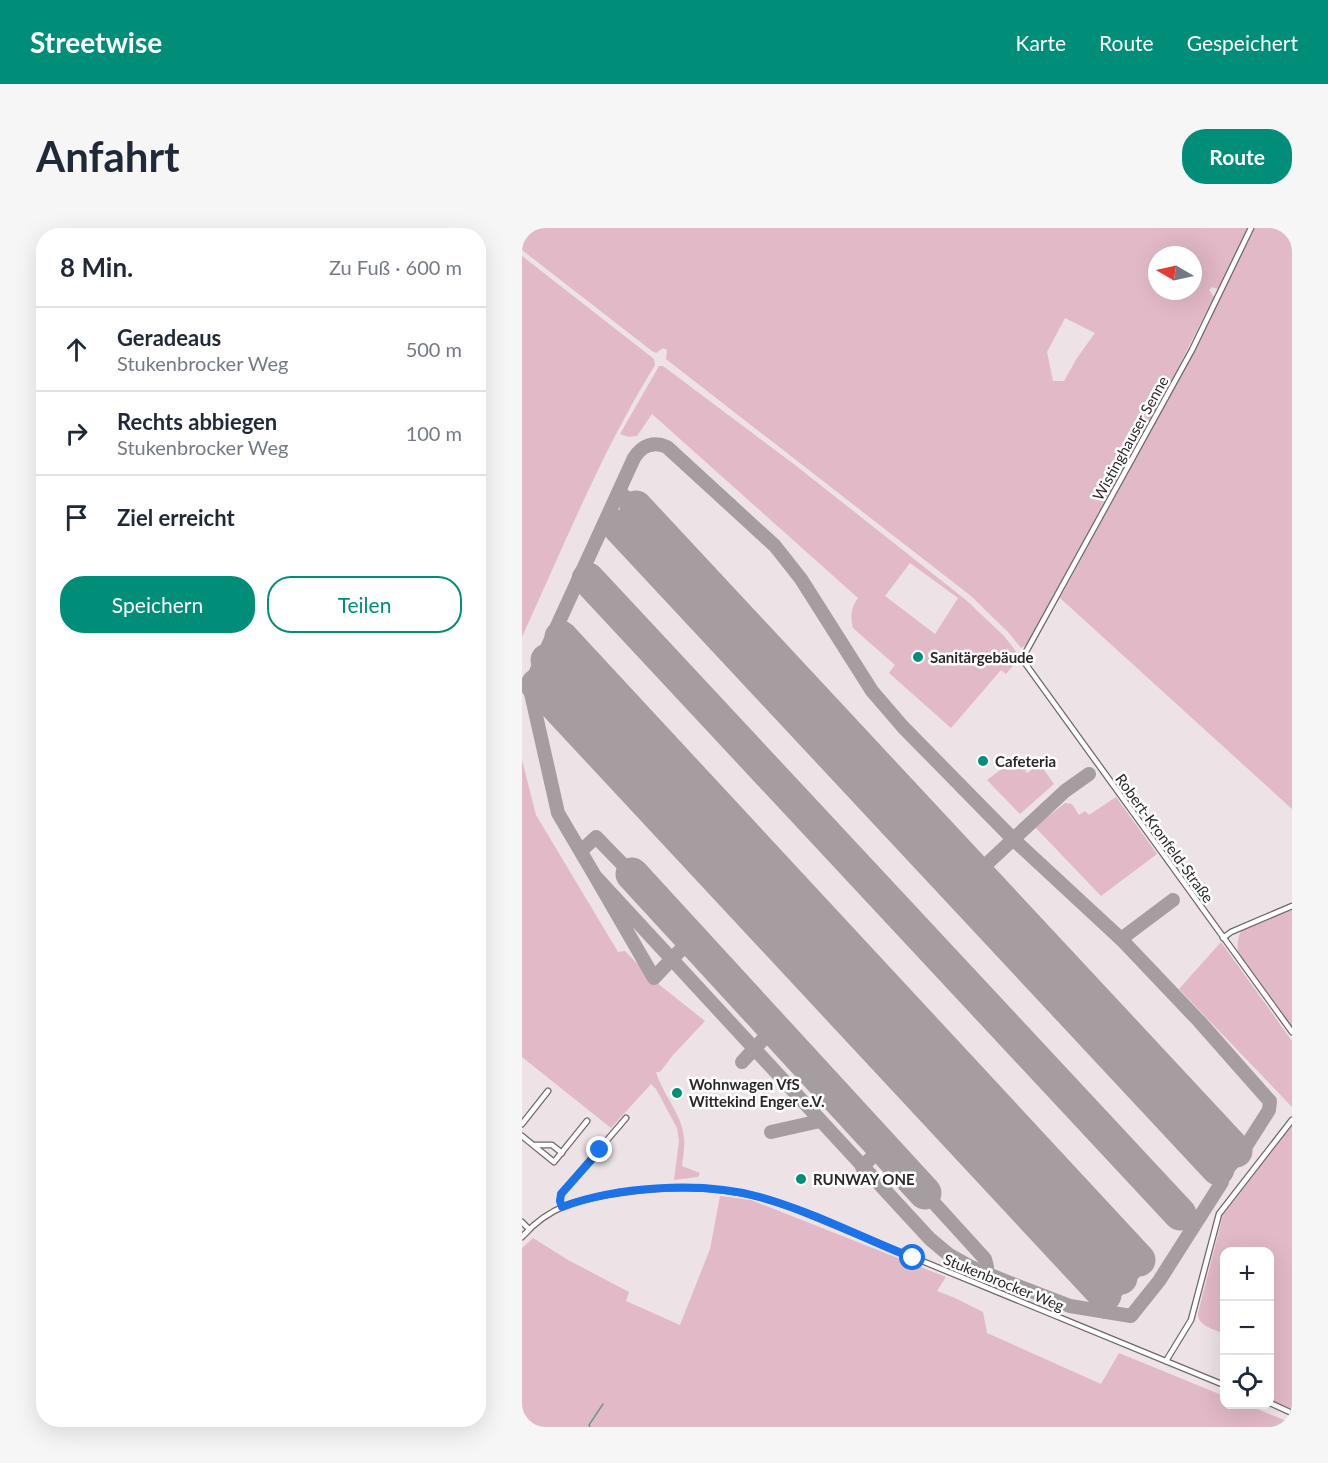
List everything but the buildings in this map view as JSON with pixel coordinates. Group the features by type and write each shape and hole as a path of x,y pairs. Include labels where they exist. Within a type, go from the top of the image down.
{"street":[{"name":"Wistinghauser Senne","path":"1023,657 1192,350 1251,228"},
{"name":"Robert-Kronfeld-Straße","path":"1023,657 1292,1032"},
{"path":"1223,938 1231,932 1292,906"},
{"path":"522,1124 548,1091"},
{"path":"562,1207 561,1194 626,1118"},
{"path":"1166,1361 1191,1320 1219,1214 1292,1120"},
{"path":"522,1136 554,1162 587,1121"},
{"path":"533,1145 552,1145 562,1153"},
{"name":"Stukenbrocker Weg","path":"523,1234 538,1221 562,1207 603,1196 680,1187 750,1195 800,1211 1220,1383"},
{"path":"522,1222 529,1229"},
{"path":"1274,1405 1292,1413"}],"shaded area":[{"path":"522,228 1249,228 1218,289 1212,287 1209,290 1214,297 1162,399 1151,395 1150,398 1159,402 1026,645 1021,648 971,596 666,359 667,350 663,348 656,353 522,250","holes":["1065,318 1095,333 1064,381 1053,381 1047,352"]},
{"path":"1254,228 1292,228 1292,809 1060,598 1193,352"},
{"path":"522,256 654,359 655,365 601,465 522,637"},
{"path":"659,366 663,366 795,465 966,600 1004,636 1018,654 1018,660 1006,674 1001,670 951,728 889,673 895,665 853,628 852,612 858,598 652,414 637,436 629,437 620,434","holes":["910,563 958,598 935,634 885,596"]},
{"path":"1016,758 1027,773 1040,764 1054,784 1020,814 987,780"},
{"path":"522,760 536,815 618,952 625,951 652,979 705,1021 660,1072 656,1072 683,1129 682,1166 700,1173 698,1177 674,1180 679,1141 677,1128 651,1084 611,1128 522,1057"},
{"path":"1116,797 1157,854 1101,896 1035,827 1065,803 1072,804 1079,815 1085,811 1089,815"},
{"path":"1292,909 1292,1028 1240,958 1238,939 1242,929"},
{"path":"1221,942 1292,1041 1292,1107 1179,989"},
{"path":"1292,1125 1292,1409 1274,1402 1274,1247 1220,1247 1220,1332 1203,1324 1198,1317 1223,1215"},
{"path":"720,1196 751,1200 946,1277 937,1291 983,1312 987,1333 1101,1384 1119,1353 1220,1394 1220,1409 1257,1409 1292,1423 1292,1427 522,1427 522,1248 533,1238 568,1260 629,1292 626,1301 680,1325 710,1249"}],"waterway":[{"path":"590,1427 589,1425 603,1404"}],"taxiway":[{"path":"595,876 558,813 530,685 634,458 645,447 657,444 667,447 775,546 801,579 872,691 903,727 1013,839 1121,939 1199,1021 1270,1101 1269,1110 1243,1151 1223,1174 1222,1182 1159,1281 1131,1316 1070,1306 971,1267 948,1254 930,1239 595,876 654,978 668,963 672,959 691,940"},
{"path":"619,491 636,507"},
{"path":"745,662 764,644"},
{"path":"628,783 663,747"},
{"path":"977,873 1065,791 1089,774"},
{"path":"581,851 596,837 632,874"},
{"path":"1121,939 1173,900"},
{"path":"1090,1032 1109,1014"},
{"path":"742,1062 774,1028"},
{"path":"771,1132 820,1121"},
{"path":"862,1167 882,1147"},
{"path":"925,1193 985,1259 986,1273"},
{"path":"1105,1312 1109,1299 1142,1264"}],"runway":[{"path":"636,507 1236,1151"},
{"path":"618,526 1218,1169"},
{"path":"588,579 1180,1214"},
{"path":"561,637 1139,1260"},
{"path":"547,660 1121,1278"},
{"path":"537,685 1105,1295"},
{"path":"632,874 925,1193"}],"place":[{"name":"Sanitärgebäude","path":"918,657"},
{"name":"Cafeteria","path":"983,761"},
{"name":"Wohnwagen VfS Wittekind Enger e.V.","path":"677,1093"},
{"name":"RUNWAY ONE","path":"801,1179"}],"route":[{"path":"600,1150 561,1194 562,1207 583,1200 646,1190 680,1187 724,1190 782,1204 913,1258"}]}
